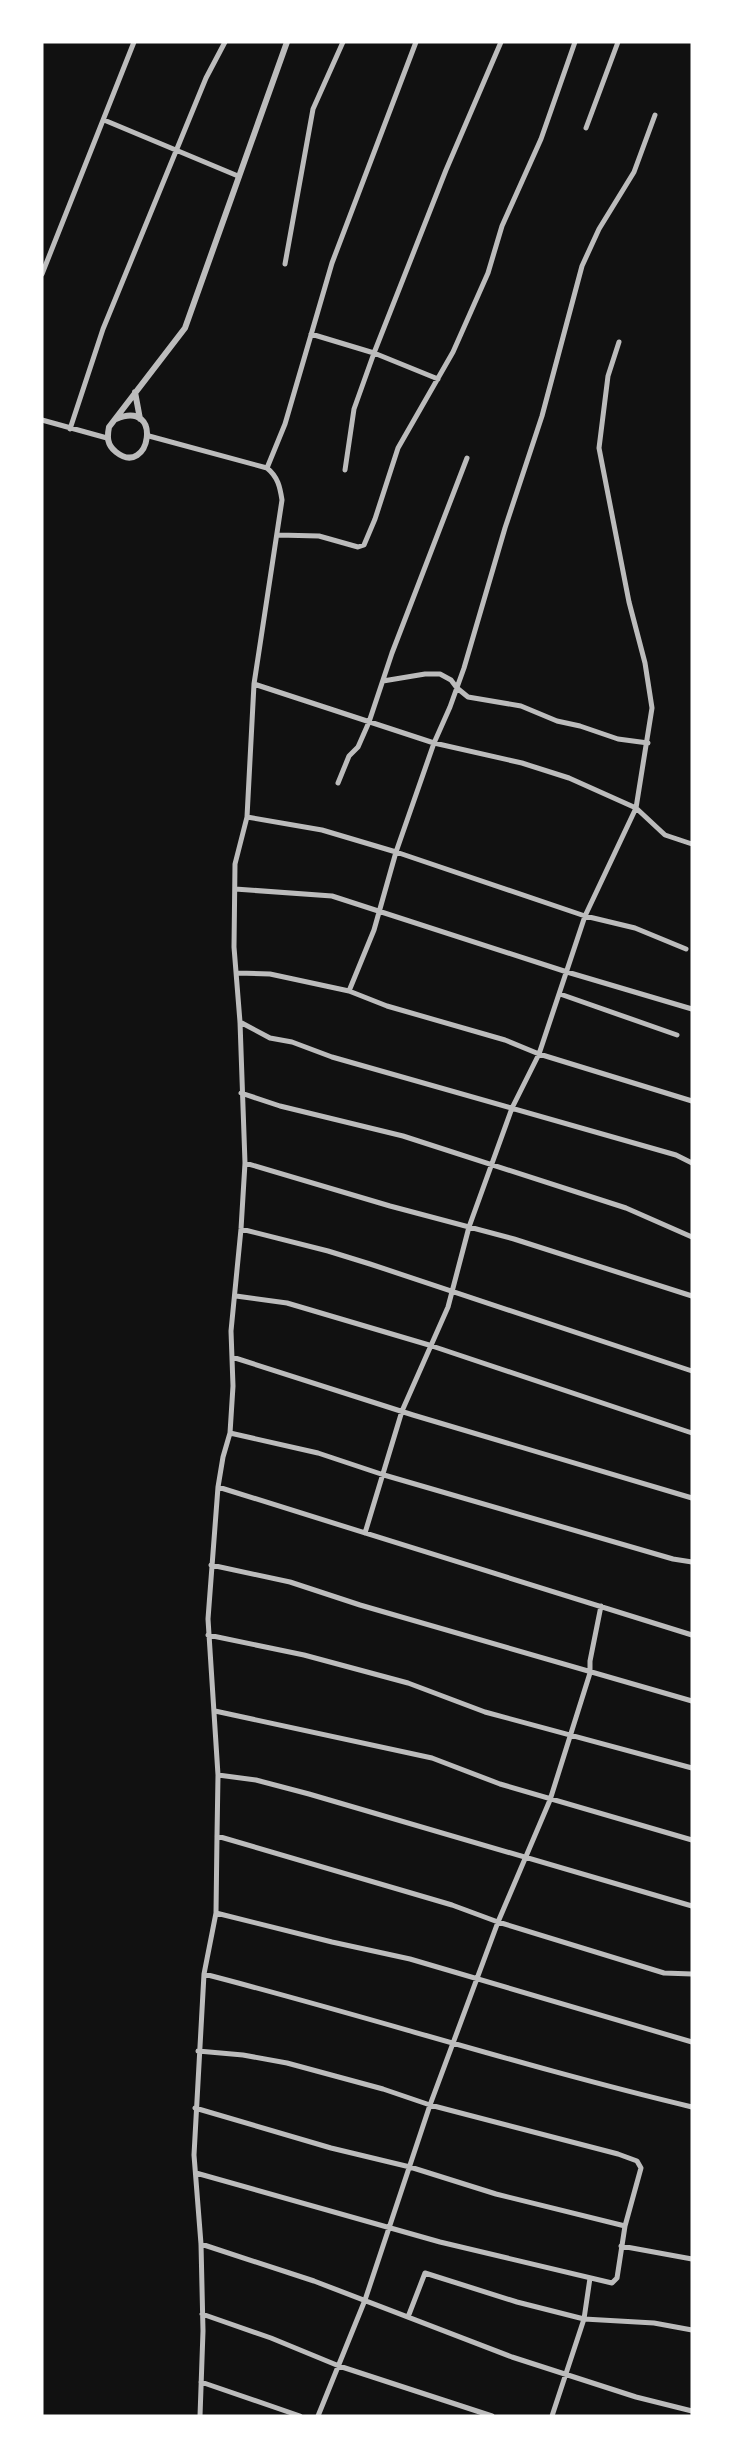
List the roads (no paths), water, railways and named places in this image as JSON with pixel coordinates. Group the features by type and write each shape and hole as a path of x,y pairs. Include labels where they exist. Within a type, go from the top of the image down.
{"street":[{"path":"42,274 134,42"},
{"path":"70,429 103,329 206,78 225,42"},
{"path":"135,392 140,419 146,426 149,436 146,447 138,454 128,457 118,454 110,447 107,438 109,427 135,392 185,328 286,42"},
{"path":"285,264 313,109 343,42"},
{"path":"267,468 285,424 332,263 416,42"},
{"path":"345,470 354,409 374,353 446,170 501,42"},
{"path":"278,535 319,536 362,547 375,519 398,448 453,352 488,273 502,226 541,139 575,42"},
{"path":"586,128 618,42"},
{"path":"349,992 380,910 396,852 434,743 457,688 542,416 582,266 599,230 628,184 655,115"},
{"path":"104,120 238,176"},
{"path":"311,334 374,353 438,379"},
{"path":"366,1533 402,1411 453,1291 469,1227 512,1108 539,1054 585,916 636,808 652,708 645,663 629,602 598,448 608,376 619,342"},
{"path":"116,419 124,416 140,419"},
{"path":"42,420 107,438"},
{"path":"149,436 267,468 274,474 280,486 282,500 254,684 247,817 235,864 234,947 240,1023 245,1163 242,1229 231,1330 233,1386 230,1433 223,1456 218,1487 208,1635 218,1775 216,1912 204,1974 195,2108 194,2155 201,2244 200,2416"},
{"path":"338,783 349,756 358,747 369,722 466,458"},
{"path":"383,681 425,674 440,674 451,680 468,697 521,706 557,721 618,739 648,743"},
{"path":"254,684 434,743 522,763 560,775 636,808 665,835 692,844"},
{"path":"247,817 322,830 396,852 585,916 635,928 686,949"},
{"path":"235,889 332,896 567,972 692,1009"},
{"path":"237,973 270,974 349,992 387,1006 505,1040 539,1054 692,1101"},
{"path":"560,994 677,1035"},
{"path":"240,1023 270,1038 292,1042 332,1058 676,1155 692,1162"},
{"path":"242,1094 280,1106 403,1136 492,1164 626,1208 692,1237"},
{"path":"245,1163 514,1239 692,1296"},
{"path":"242,1229 328,1251 692,1371"},
{"path":"236,1296 287,1303 429,1345 692,1433"},
{"path":"231,1357 692,1498"},
{"path":"230,1433 318,1453 384,1475 673,1559 692,1562"},
{"path":"218,1487 692,1635"},
{"path":"211,1564 290,1582 360,1605 692,1701"},
{"path":"318,2416 365,2300 430,2105 498,1922 550,1800 590,1672 590,1661 601,1606"},
{"path":"208,1635 304,1655 408,1683 485,1712 692,1768"},
{"path":"215,1711 432,1758 550,1800 692,1840"},
{"path":"218,1775 256,1780 692,1906"},
{"path":"217,1836 452,1905 498,1922 664,1973 692,1974"},
{"path":"216,1912 332,1942 386,1953 692,2042"},
{"path":"204,1974 326,2006 613,2088 692,2107"},
{"path":"196,2173 389,2228 590,2278 616,2282 625,2226 641,2168 637,2161 618,2154 430,2105 383,2089 287,2063 243,2055 198,2051"},
{"path":"195,2108 331,2148 410,2167 496,2194 625,2226"},
{"path":"201,2244 365,2300 461,2339 566,2375 692,2411"},
{"path":"621,2246 692,2259"},
{"path":"408,2317 425,2273 517,2302 584,2319 654,2323 692,2330"},
{"path":"552,2416 584,2319 590,2278"},
{"path":"202,2314 271,2338 339,2366 492,2416"},
{"path":"201,2382 300,2416"},
{"path":"675,2416 678,2408"}]}
